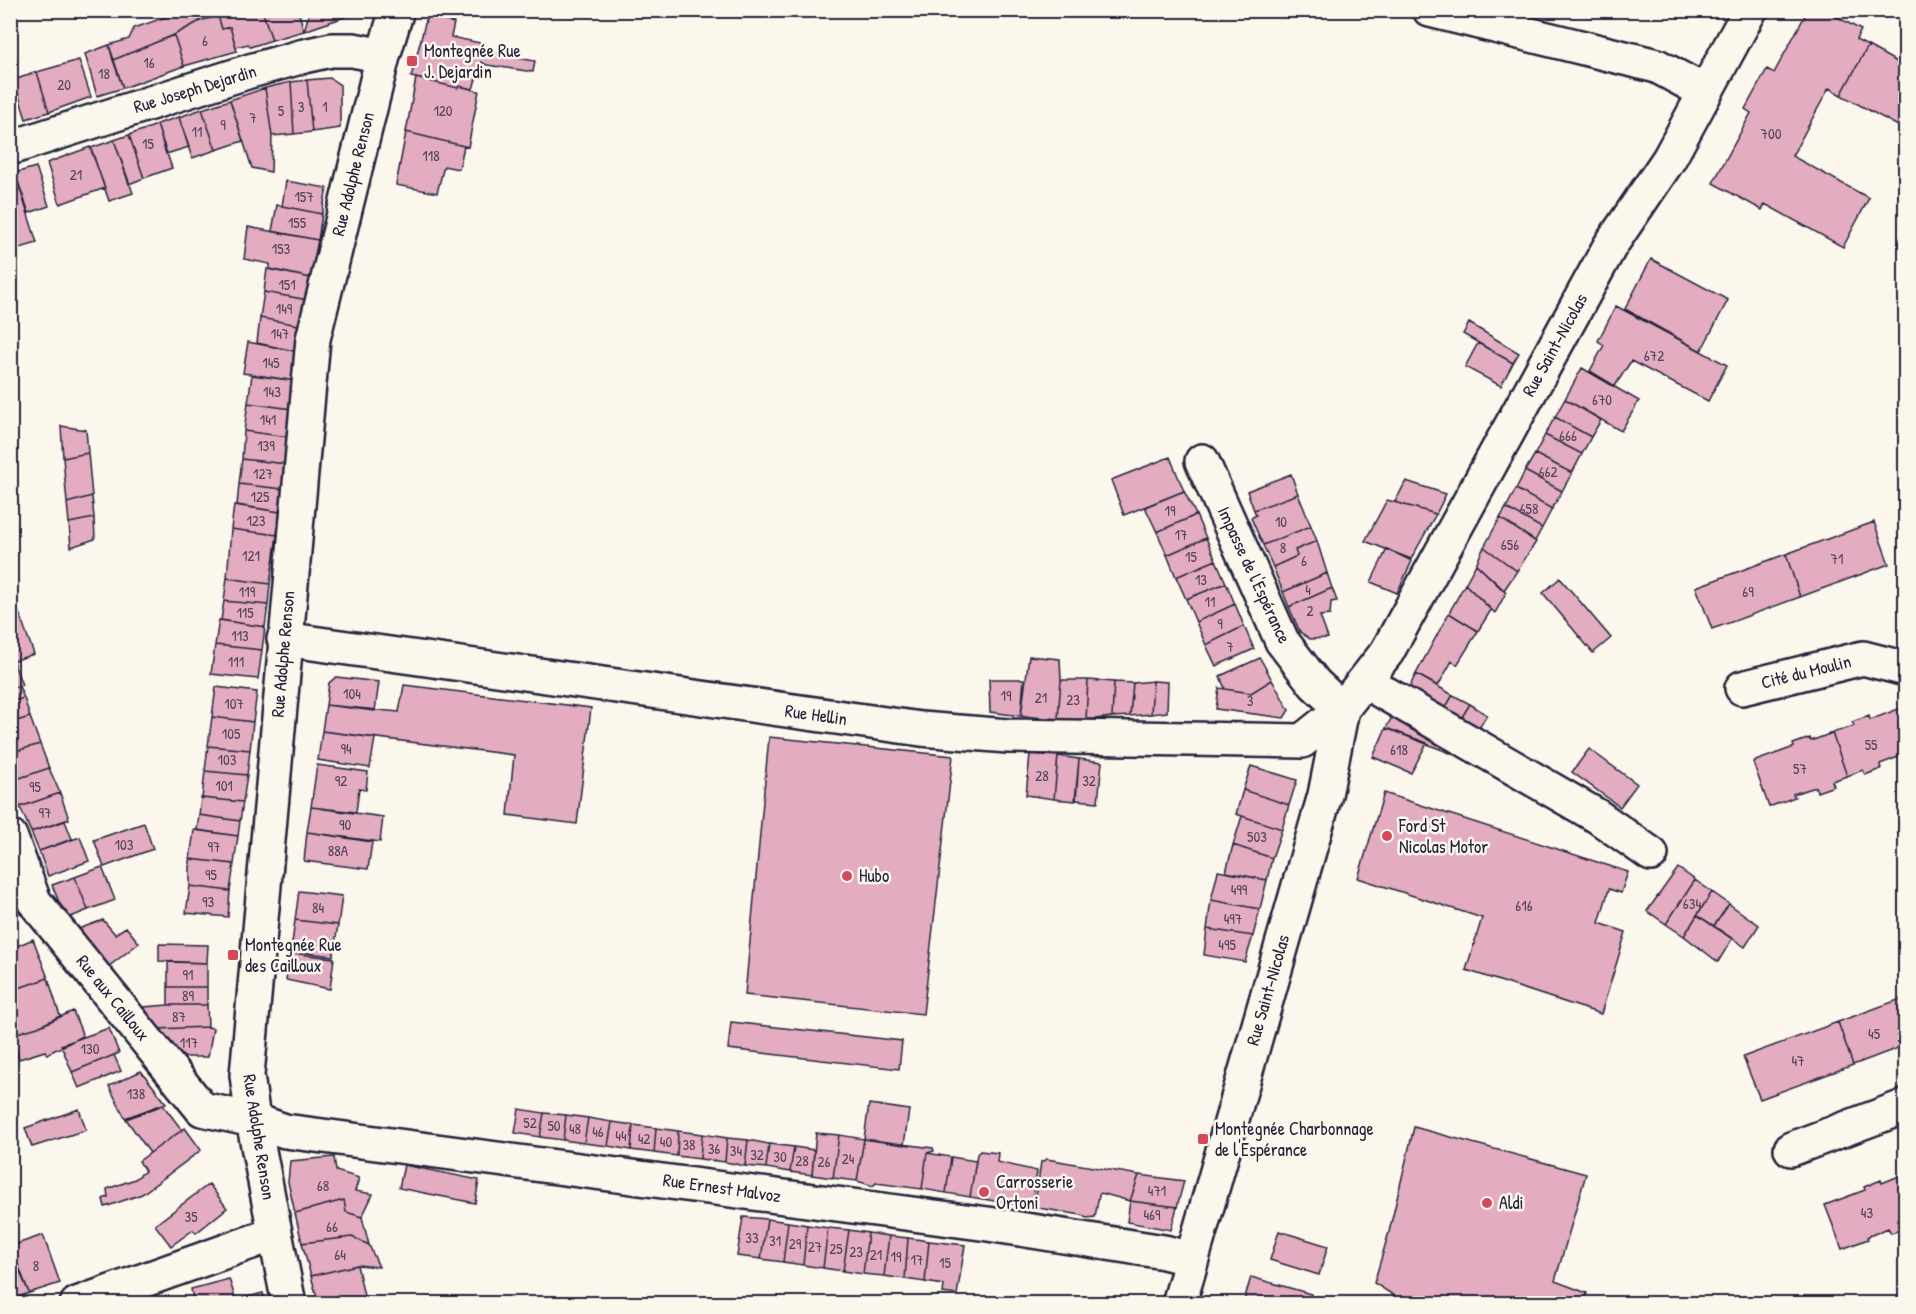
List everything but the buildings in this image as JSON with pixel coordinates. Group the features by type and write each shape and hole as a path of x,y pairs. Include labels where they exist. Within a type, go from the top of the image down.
{"street":[{"name":"Rue Adolphe Renson","path":"289,1304 253,1120 247,1075 284,639 313,339 382,56 397,10"},
{"path":"1430,10 1657,66 1705,92"},
{"name":"Rue Saint-Nicolas","path":"1179,1304 1325,795 1342,709 1387,652 1610,246 1668,159 1750,10"},
{"name":"Rue Joseph Dejardin","path":"10,148 227,78 304,56 331,50 353,50 382,56"},
{"name":"Impasse de l'Espérance","path":"1202,461 1282,641 1315,684 1342,709"},
{"name":"Rue Hellin","path":"284,639 910,728 1008,736 1302,741 1342,709"},
{"name":"Cité du Moulin","path":"1742,688 1863,658 1905,669"},
{"path":"1364,681 1596,816 1651,854"},
{"name":"Rue aux Cailloux","path":"10,836 34,901 202,1109 253,1120"},
{"path":"1791,1149 1905,1106"},
{"name":"Rue Ernest Malvoz","path":"253,1120 285,1131 988,1224 1164,1252 1192,1259"},
{"path":"77,1304 274,1234"}],"place":[{"name":"Montegnée Rue J. Dejardin","path":"412,61"},
{"name":"Ford St Nicolas Motor","path":"1387,836"},
{"name":"Hubo","path":"847,876"},
{"name":"Montegnée Rue des Cailloux","path":"233,955"},
{"name":"Montegnée Charbonnage de l'Espérance","path":"1203,1139"},
{"name":"Carrosserie Ortoni","path":"984,1192"},
{"name":"Aldi","path":"1487,1203"}]}
